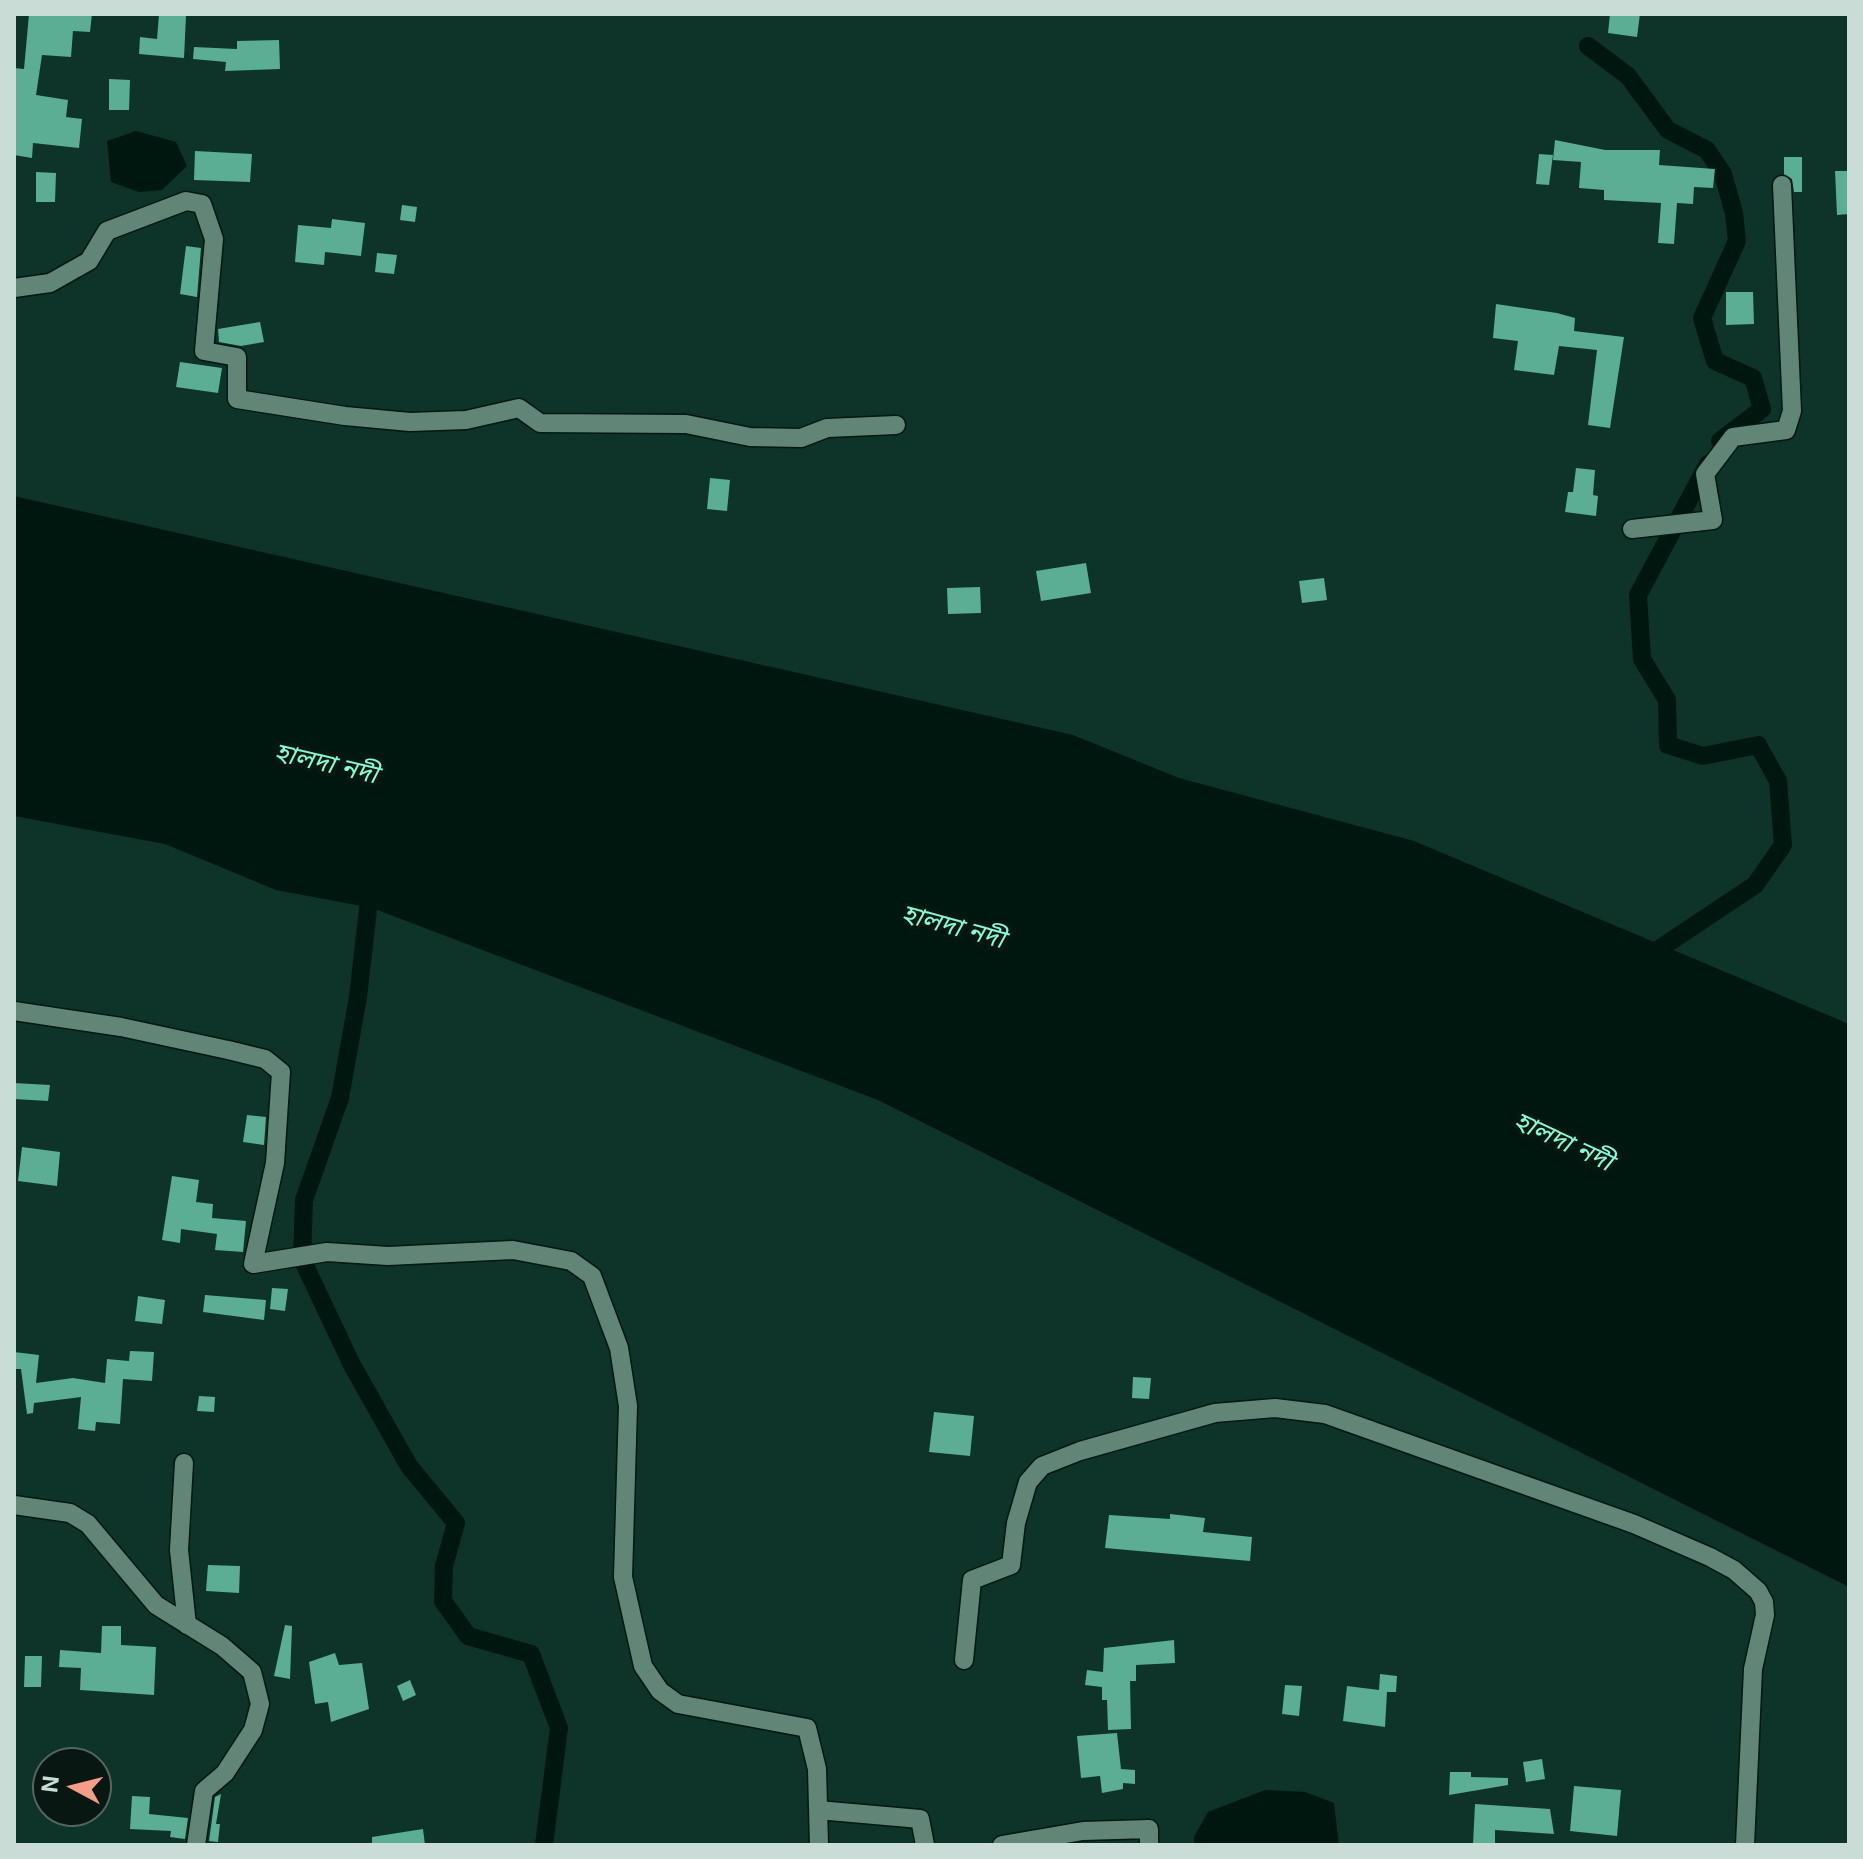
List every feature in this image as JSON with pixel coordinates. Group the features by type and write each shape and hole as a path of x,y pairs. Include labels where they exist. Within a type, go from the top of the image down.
{"street":[{"path":"1632,529 1713,520 1705,474 1733,437 1786,430 1792,411 1782,185"},
{"path":"14,288 50,283 89,261 107,231 186,201 202,204 214,239 204,317 204,351 237,357 237,399 345,416 410,422 466,420 519,408 540,423 550,425 686,424 750,437 801,438 827,428 896,425"},
{"path":"14,1011 121,1027 228,1050 265,1059 281,1072 275,1163 253,1264 327,1252 388,1256 513,1250 571,1261 592,1276 619,1348 628,1406 623,1577 643,1666 660,1691 678,1704 807,1728 814,1743 819,1845"},
{"path":"964,1660 972,1580 1011,1565 1016,1523 1028,1482 1042,1466 1080,1451 1215,1413 1275,1408 1325,1414 1634,1524 1710,1557 1734,1570 1758,1591 1764,1602 1765,1615 1753,1669 1745,1845"},
{"path":"184,1463 179,1550 187,1625"},
{"path":"14,1505 70,1513 88,1524 156,1605 222,1646 252,1672 260,1704 253,1730 241,1752 204,1791 196,1845"},
{"path":"818,1810 920,1819 925,1845"},
{"path":"1002,1845 1083,1831 1149,1829 1149,1845"}],"water":[{"path":"136,131 176,142 187,166 162,190 139,192 111,182 107,141"},
{"name":"হালদা নদী","path":"14,496 1073,735 1179,778 1414,841 1849,1024 1849,1587 878,1100 372,908 276,890 165,844 14,816"},
{"path":"1265,1790 1305,1792 1334,1803 1339,1845 1194,1845 1194,1837 1208,1812"}],"building":[{"path":"29,14 92,14 90,32 73,31 71,57 42,55 36,95 68,100 66,117 82,119 79,148 33,143 32,158 14,155 14,68 24,69"},
{"path":"159,14 186,16 184,58 139,54 140,37 157,39"},
{"path":"1610,14 1640,14 1637,37 1608,33"},
{"path":"279,40 280,69 225,71 226,62 193,59 194,47 237,49 237,41"},
{"path":"109,79 130,80 129,110 109,110"},
{"path":"1555,140 1605,150 1660,150 1659,165 1715,169 1713,188 1694,187 1693,204 1677,203 1674,244 1658,243 1661,203 1604,200 1604,190 1579,188 1581,162 1553,160"},
{"path":"195,151 252,154 250,182 194,180"},
{"path":"1539,154 1553,155 1549,185 1536,184"},
{"path":"1784,157 1802,157 1802,192 1794,192 1792,179 1784,174"},
{"path":"1835,171 1849,171 1849,214 1837,215"},
{"path":"36,172 56,173 55,202 36,202"},
{"path":"402,205 417,207 415,222 400,220"},
{"path":"332,219 365,223 361,256 325,252 324,265 295,262 298,225 331,228"},
{"path":"186,246 201,248 197,297 180,294"},
{"path":"377,253 397,255 394,274 375,272"},
{"path":"1726,292 1753,292 1754,324 1726,325"},
{"path":"1496,304 1575,318 1574,331 1624,337 1610,428 1588,425 1597,350 1559,346 1554,375 1514,370 1518,341 1493,338"},
{"path":"260,322 264,342 241,346 219,342 218,329"},
{"path":"180,362 222,368 218,393 176,387"},
{"path":"1576,468 1595,470 1593,495 1598,496 1596,516 1565,512 1568,492 1573,492"},
{"path":"710,478 730,480 727,511 707,509"},
{"path":"1086,563 1091,593 1041,601 1036,571"},
{"path":"1324,578 1327,600 1302,603 1299,581"},
{"path":"980,587 981,613 948,614 947,588"},
{"path":"14,1083 50,1085 48,1101 14,1099"},
{"path":"247,1115 266,1117 264,1145 243,1142"},
{"path":"22,1147 60,1152 57,1186 18,1181"},
{"path":"172,1176 199,1180 196,1202 213,1204 212,1218 246,1221 243,1252 215,1250 217,1234 181,1229 180,1243 162,1240"},
{"path":"272,1288 288,1289 285,1311 270,1309"},
{"path":"205,1295 266,1300 264,1320 203,1312"},
{"path":"138,1296 165,1300 162,1324 135,1321"},
{"path":"130,1351 154,1352 152,1381 123,1379 120,1424 96,1422 95,1431 78,1429 81,1397 34,1403 33,1413 27,1414 21,1369 14,1369 14,1352 39,1355 36,1383 73,1378 105,1383 107,1359 129,1361"},
{"path":"1133,1377 1151,1378 1149,1399 1132,1398"},
{"path":"199,1396 215,1397 214,1412 197,1411"},
{"path":"934,1412 974,1416 970,1456 929,1452"},
{"path":"1170,1514 1205,1518 1203,1532 1252,1537 1250,1561 1105,1548 1109,1515 1170,1519"},
{"path":"208,1565 240,1566 239,1593 206,1591"},
{"path":"285,1625 292,1626 290,1679 274,1676"},
{"path":"102,1626 121,1626 121,1645 156,1647 154,1695 80,1690 81,1668 59,1667 60,1650 101,1653"},
{"path":"1174,1640 1175,1663 1136,1665 1136,1681 1130,1681 1131,1729 1108,1730 1107,1700 1102,1700 1102,1687 1085,1685 1087,1670 1103,1672 1104,1648"},
{"path":"335,1653 339,1665 362,1663 369,1709 331,1722 328,1702 315,1704 309,1662"},
{"path":"25,1656 42,1656 41,1687 24,1687"},
{"path":"1380,1674 1397,1676 1396,1692 1387,1692 1385,1727 1343,1721 1347,1686 1379,1690"},
{"path":"410,1680 416,1695 403,1701 397,1686"},
{"path":"1285,1685 1302,1686 1299,1716 1282,1714"},
{"path":"1117,1733 1121,1769 1135,1770 1135,1784 1123,1783 1123,1789 1102,1793 1100,1776 1081,1778 1077,1736"},
{"path":"1542,1759 1545,1779 1526,1782 1523,1762"},
{"path":"1450,1772 1471,1772 1471,1777 1508,1778 1508,1785 1449,1795"},
{"path":"1574,1786 1621,1790 1617,1836 1570,1831"},
{"path":"221,1794 216,1824 220,1824 218,1842 209,1841 215,1797"},
{"path":"132,1796 150,1797 149,1814 188,1818 185,1839 170,1837 171,1831 130,1829"},
{"path":"1475,1804 1550,1809 1554,1834 1495,1830 1495,1844 1473,1844"},
{"path":"423,1829 425,1845 372,1845 372,1837"}],"waterway":[{"path":"1588,46 1628,76 1668,130 1707,150 1723,174 1734,213 1737,241 1702,318 1715,361 1753,378 1762,409 1720,441"},
{"path":"1644,959 1755,885 1783,845 1778,781 1758,745 1703,756 1668,745 1667,700 1642,659 1638,595 1708,464"},
{"path":"371,883 358,997 340,1098 304,1200 302,1259 352,1365 409,1466 456,1523 444,1566 443,1601 468,1636 531,1654 559,1728 544,1845"}]}
